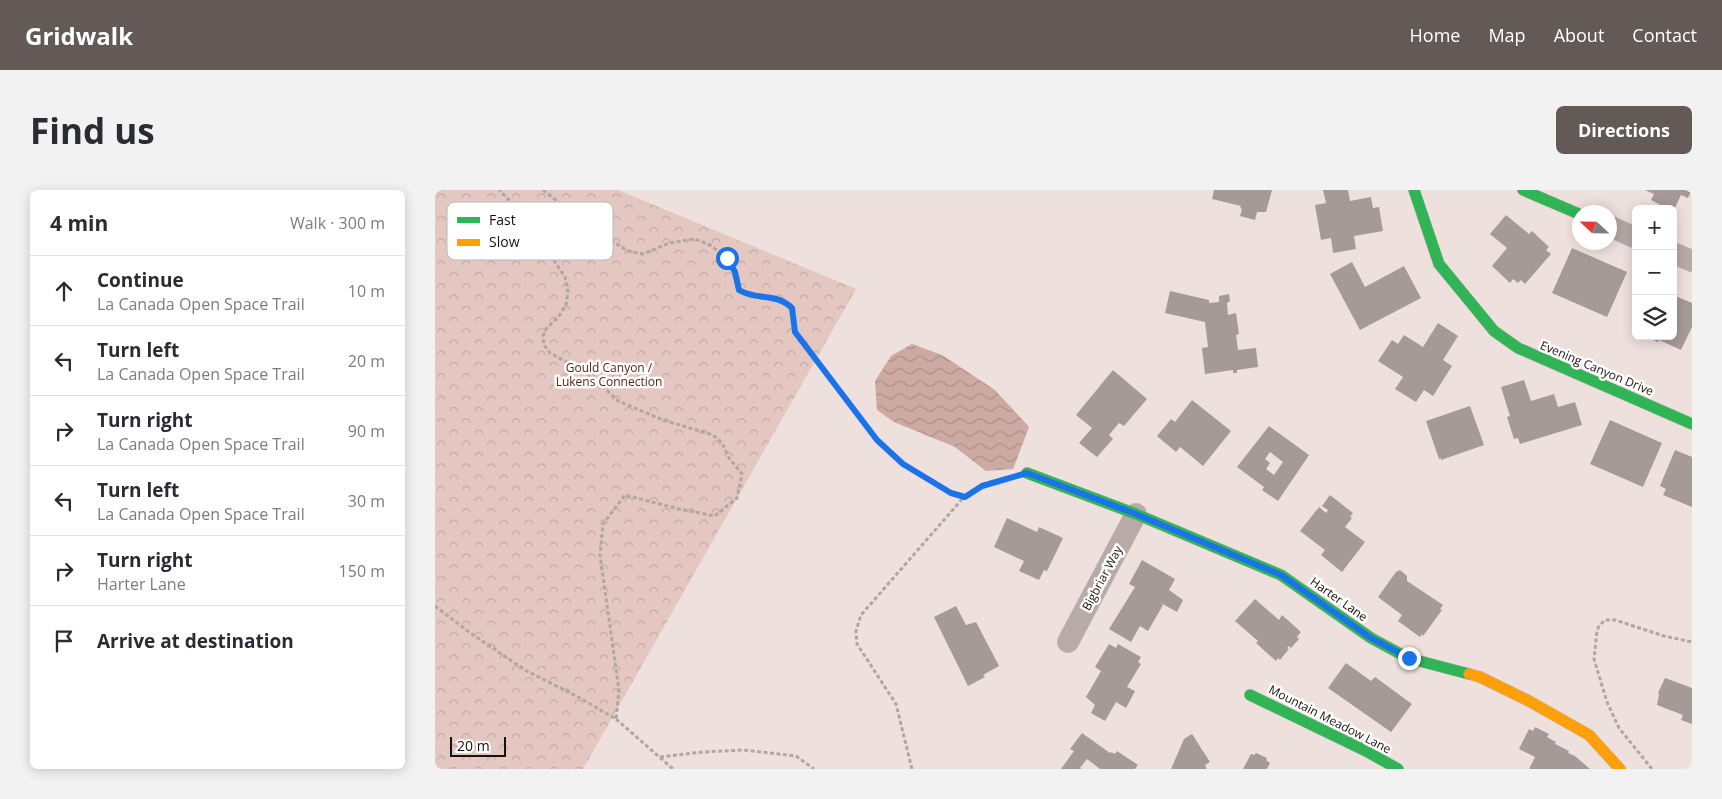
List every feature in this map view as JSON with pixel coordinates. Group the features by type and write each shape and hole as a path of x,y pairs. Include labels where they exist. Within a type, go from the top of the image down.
{"street":[{"name":"Evening Canyon Drive","path":"1414,190 1439,264 1494,331 1518,348 1692,424"},
{"path":"1523,190 1572,211"},
{"path":"1617,230 1632,236"},
{"path":"1677,255 1692,261"},
{"name":"Harter Lane","path":"1027,473 1136,514 1281,575 1371,638 1409,658 1480,677 1529,701 1589,735 1620,769"},
{"name":"Bigbriar Way","path":"1068,642 1136,514"},
{"name":"Mountain Meadow Lane","path":"1250,694 1366,751 1398,769"}],"path":[{"path":"499,190 511,202"},
{"path":"543,190 558,202"},
{"path":"613,241 628,251 643,254 669,243 695,239 710,245 727,258 735,272 739,290 747,295 771,296 786,302 792,308 795,332 877,440 903,464 951,493 965,497"},
{"path":"554,260 565,277 568,292 567,305 546,329 543,336 545,345 550,353 591,376 618,401 663,420 713,435 723,443 729,458 742,474 737,498 715,516 625,495 603,524 600,555 619,690 616,719"},
{"path":"912,769 896,704 857,644 856,631 861,615 965,497 982,486 1027,473"},
{"path":"435,606 525,670 616,719 673,769"},
{"path":"1652,769 1619,728 1607,702 1594,659 1597,631 1605,620 1615,620 1664,636 1692,642"},
{"path":"660,757 743,750 795,756 814,769"}],"green space":[{"name":"Gould Canyon / Lukens Connection","path":"435,190 618,190 856,289 583,769 435,769"}],"water":[{"path":"912,344 942,355 995,390 1029,427 1013,469 986,471 955,447 894,422 877,410 875,381 891,356"}],"building":[{"path":"1214,190 1272,190 1266,212 1257,212 1255,220 1240,216 1241,206 1212,199"},
{"path":"1323,190 1348,190 1350,201 1371,197 1373,208 1379,207 1383,231 1354,236 1356,249 1333,253 1331,238 1321,240 1315,205 1326,203"},
{"path":"1645,190 1692,190 1688,198 1681,195 1676,205 1660,205 1651,200 1654,194"},
{"path":"1506,215 1529,234 1532,231 1549,247 1546,250 1551,254 1525,284 1521,280 1518,283 1513,279 1510,283 1492,266 1507,248 1490,234"},
{"path":"1572,248 1572,250 1577,250 1627,272 1607,317 1552,293"},
{"path":"1352,262 1365,287 1404,266 1421,298 1360,330 1330,274"},
{"path":"1170,291 1209,300 1209,303 1219,302 1219,296 1229,294 1230,301 1227,303 1228,315 1236,313 1239,334 1236,335 1238,350 1256,348 1258,367 1237,370 1237,373 1233,373 1233,370 1205,374 1202,348 1208,347 1205,322 1165,313"},
{"path":"1677,297 1692,303 1692,327 1681,350 1659,340 1677,340"},
{"path":"1438,323 1458,336 1443,360 1452,366 1433,396 1424,390 1416,402 1395,389 1403,377 1378,361 1392,340 1398,344 1404,335 1423,347"},
{"path":"1113,370 1147,399 1124,426 1119,423 1109,435 1113,439 1097,457 1079,443 1092,428 1076,415"},
{"path":"1524,380 1531,401 1554,394 1558,407 1575,402 1582,425 1520,444 1518,438 1514,439 1507,417 1510,416 1501,387"},
{"path":"1192,400 1231,431 1203,466 1180,447 1176,452 1157,436 1171,419 1175,422"},
{"path":"1470,406 1484,445 1441,460 1441,458 1439,459 1426,421"},
{"path":"1610,420 1662,443 1643,487 1590,464"},
{"path":"1269,426 1309,455 1278,501 1262,490 1264,487 1237,467","holes":["1270,452 1283,462 1274,475 1266,469 1270,463 1265,459"]},
{"path":"1675,450 1692,457 1692,507 1663,495 1666,489 1660,486"},
{"path":"1330,495 1353,513 1350,517 1352,518 1345,527 1365,542 1342,572 1321,555 1325,550 1300,531 1319,507 1326,513 1328,510 1322,506"},
{"path":"1007,518 1037,532 1039,527 1063,538 1047,571 1044,570 1039,580 1019,571 1024,561 994,547"},
{"path":"1142,560 1175,579 1169,590 1183,600 1177,612 1161,603 1163,605 1148,631 1140,626 1131,642 1109,629 1135,587 1129,584"},
{"path":"1400,570 1407,576 1407,581 1443,605 1440,609 1442,610 1423,636 1422,634 1420,637 1398,621 1402,615 1378,597 1396,572"},
{"path":"1255,599 1279,620 1282,615 1301,632 1297,637 1299,639 1291,648 1289,646 1287,648 1289,649 1280,660 1278,658 1276,661 1256,643 1258,641 1235,621"},
{"path":"956,606 966,625 976,622 999,666 983,675 985,677 968,686 934,617"},
{"path":"1109,644 1116,648 1118,644 1141,657 1138,662 1141,664 1127,687 1135,691 1126,708 1116,702 1105,721 1091,713 1095,705 1086,697 1101,671 1095,667"},
{"path":"1346,663 1371,681 1375,677 1412,704 1391,732 1328,688"},
{"path":"1665,678 1692,688 1692,724 1681,720 1683,715 1657,705 1658,693"},
{"path":"1535,727 1549,734 1547,737 1556,742 1555,744 1569,751 1568,753 1575,756 1590,769 1529,769 1535,757 1519,749 1529,729 1533,731"},
{"path":"1082,733 1110,753 1115,754 1117,751 1138,765 1135,769 1100,769 1087,759 1080,768 1082,769 1061,769 1074,751 1070,749"},
{"path":"1192,734 1210,762 1205,765 1207,769 1171,769 1184,739"},
{"path":"1256,753 1267,758 1266,760 1270,763 1267,769 1243,769 1251,754 1254,755"}],"traffic: fast":[{"path":"1414,190 1439,264 1494,331 1518,348 1692,424"},
{"path":"1523,190 1572,211"},
{"path":"1027,473 1136,514 1281,575 1371,638 1408,658 1469,674"},
{"path":"1250,695 1366,751 1398,769"}],"traffic: slow":[{"path":"1469,674 1480,677 1529,701 1589,735 1620,769"}],"route":[{"path":"727,258 735,272 739,290 747,295 771,296 786,302 792,308 795,332 822,365 877,440 903,464 951,493 965,497 982,486 1027,473 1136,514 1281,575 1371,638 1409,658"}]}
